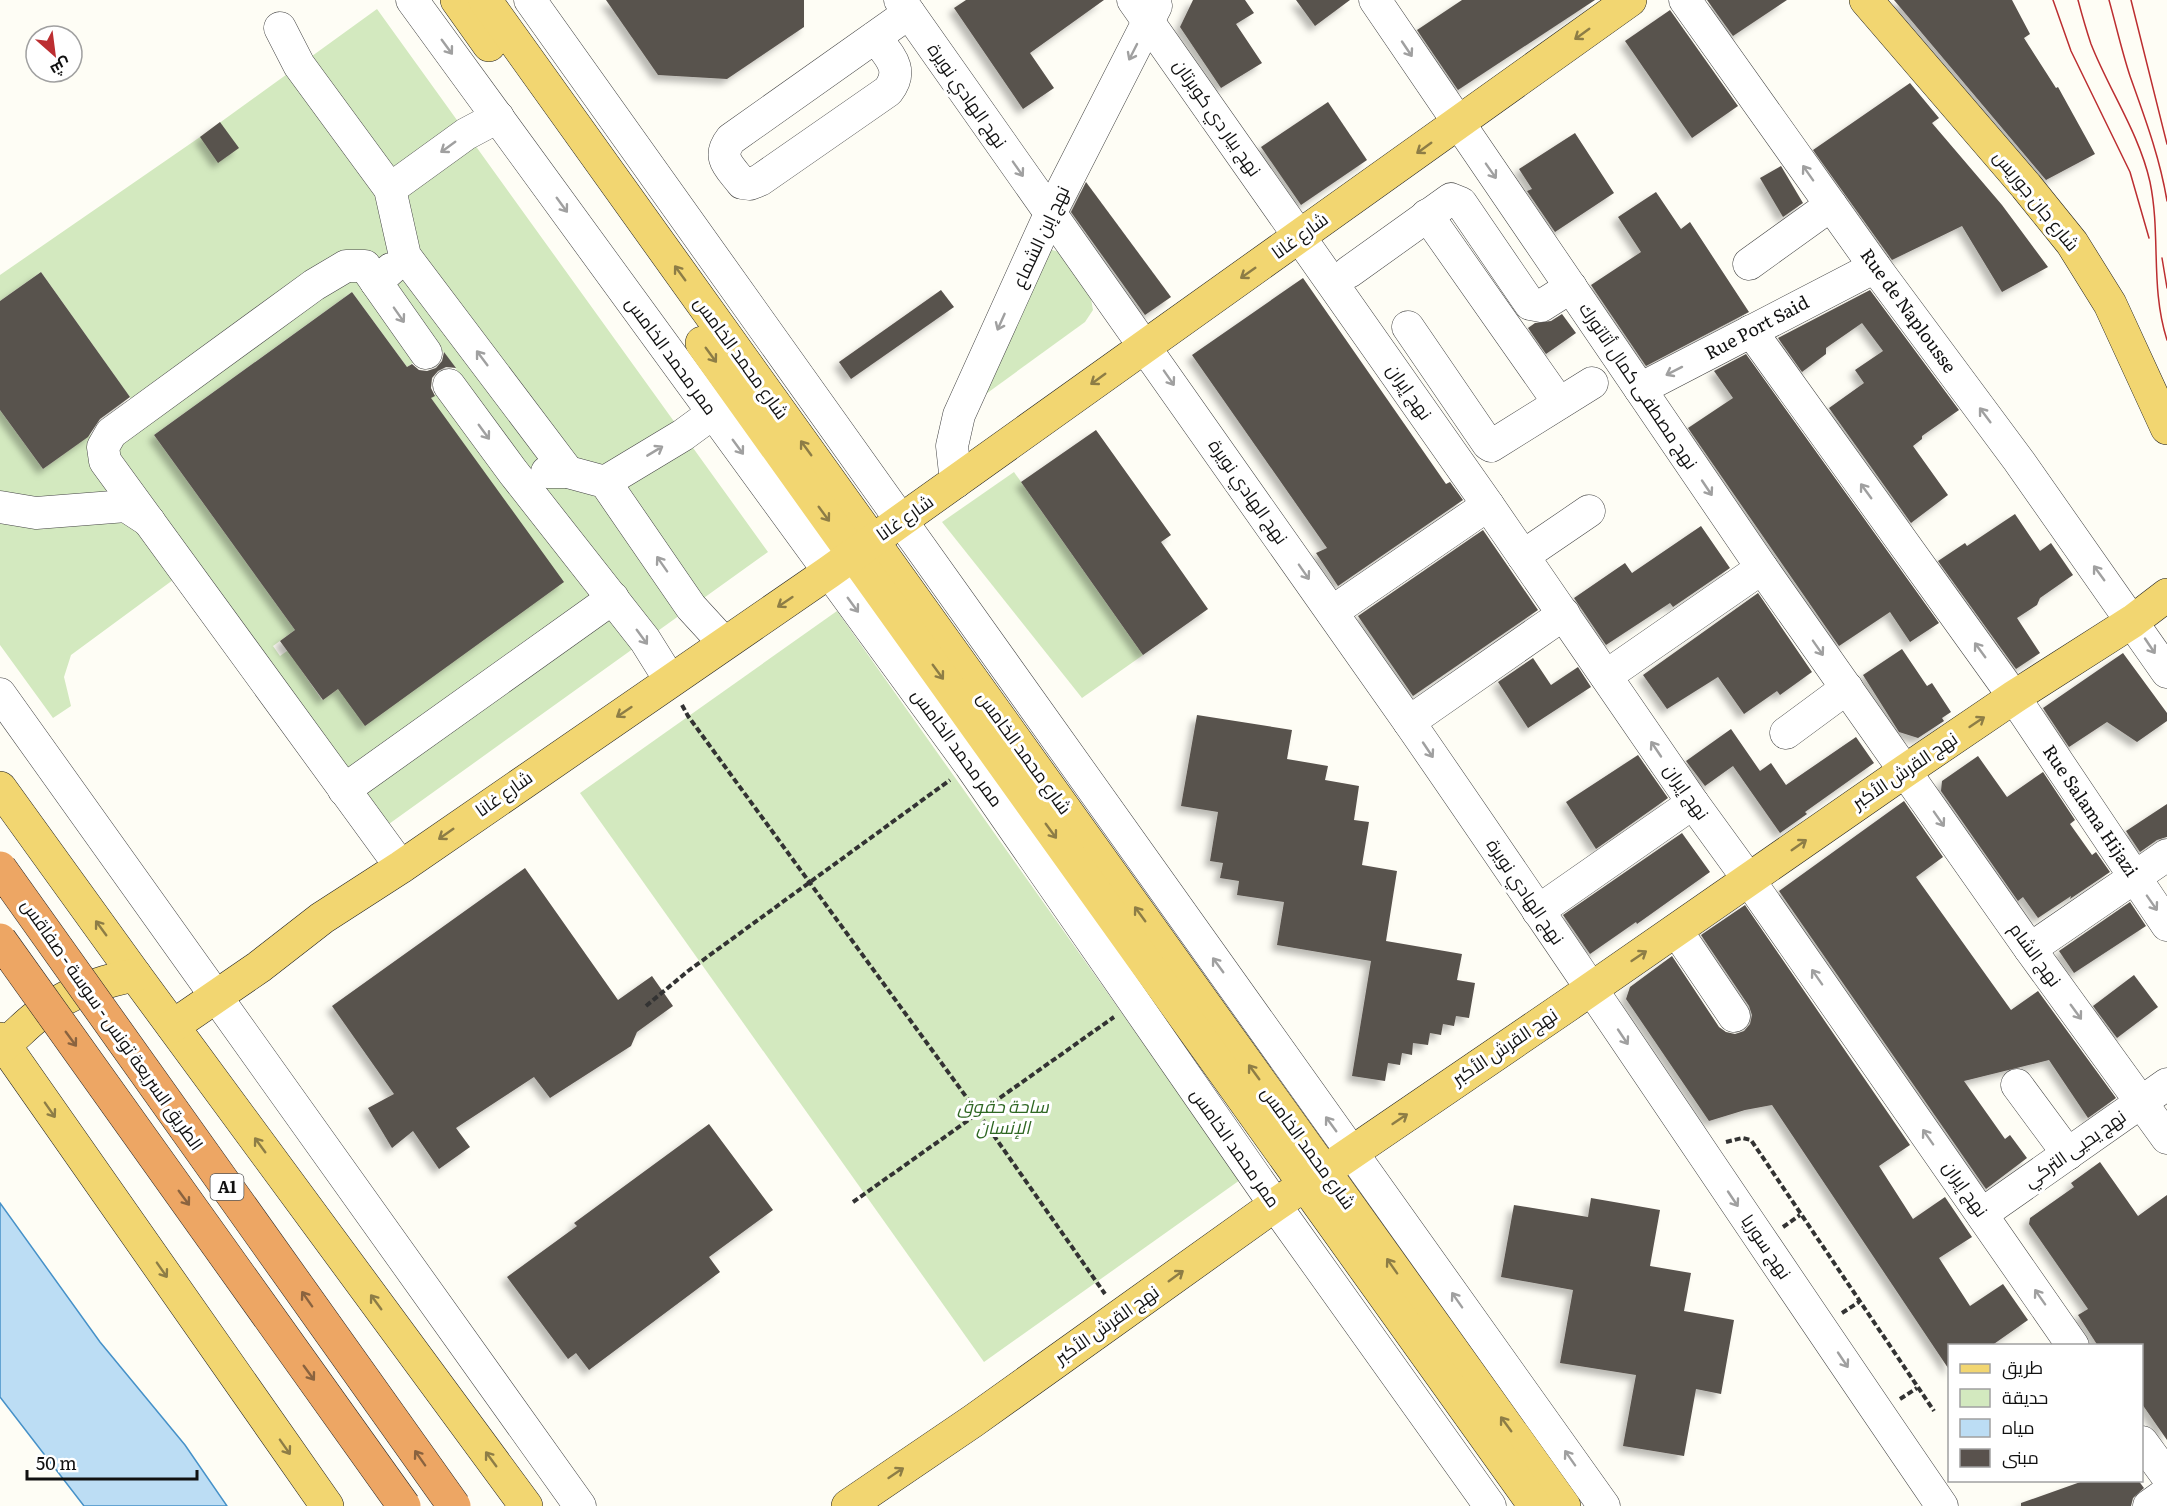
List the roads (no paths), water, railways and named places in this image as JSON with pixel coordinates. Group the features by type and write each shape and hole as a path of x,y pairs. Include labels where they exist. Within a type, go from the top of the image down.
{"highway":[{"name":"الطريق السريعة تونس - سوسة - صفاقس","path":"0,868 454,1506"},
{"name":"A1","path":"0,940 404,1506"}],"main road":[{"name":"شارع محمد الخامس","path":"457,0 852,556 1315,1177 1564,1506"},
{"name":"شارع محمد الخامس","path":"485,0 852,556"},
{"name":"شارع غانا","path":"173,1026 322,918 401,867 852,556 1630,0"},
{"name":"شارع جان جوريس","path":"1866,0 2072,243 2110,304 2167,428"},
{"name":"نهج القرش الأكبر","path":"848,1506 1121,1316 1315,1177 1905,771 2014,697 2133,621 2167,595"},
{"path":"0,788 526,1506"},
{"path":"135,975 114,979 73,994 36,1016 1,1044 327,1506"},
{"name":"شارع محمد الخامس","path":"1315,1177 1535,1506"}],"street":[{"name":"ممر محمد الخامس","path":"412,0 713,413 852,556 970,765 1275,1205 1490,1506"},
{"name":"شارع محمد الخامس","path":"530,0 1604,1506"},
{"name":"نهج مصطفى كمال أتاتورك","path":"1375,0 1762,568 1905,771"},
{"name":"Rue de Naplousse","path":"1685,0 1875,267 2019,461 2167,672"},
{"path":"875,37 896,70 896,80 888,91 760,180 750,184 742,183 724,158 724,147 731,139 875,37 905,6"},
{"name":"نهج الهادي نويرة","path":"905,6 1050,214 1146,345 1409,722 1591,989"},
{"name":"نهج إبن الشماع","path":"956,482 952,446 959,415 1147,7"},
{"name":"نهج بيار دي كوبرتان","path":"1147,7 1300,237"},
{"path":"280,28 300,65 390,189 405,256 568,472"},
{"path":"390,189 466,134 498,117"},
{"path":"1349,272 1447,201 1455,200 1461,203 1530,304 1541,306 1571,287"},
{"path":"1749,264 1831,205"},
{"path":"1427,215 1559,403"},
{"name":"نهج إيران","path":"1300,237 2072,1344"},
{"path":"376,282 405,256"},
{"path":"401,867 105,461 103,447 111,433 314,285 346,266 365,266 426,353"},
{"name":"Rue Port Said","path":"1640,389 1875,267"},
{"path":"1408,327 1491,446 1592,383"},
{"name":"Rue Salama Hijazi","path":"1751,331 2014,697 2167,925"},
{"path":"449,385 513,472 645,640 670,680"},
{"path":"605,482 683,435 713,413"},
{"path":"513,472 568,472 605,482 691,607 724,643"},
{"path":"1332,612 1488,505"},
{"path":"0,507 36,513 126,506 151,522"},
{"path":"1523,556 1589,511"},
{"path":"1606,676 1762,568"},
{"path":"345,790 612,598"},
{"path":"1409,722 1564,614"},
{"path":"1786,733 1847,688"},
{"path":"0,694 580,1506"},
{"name":"نهج الشام","path":"1905,771 2167,1138"},
{"path":"1538,911 1693,803"},
{"path":"2030,949 2133,876 2167,855"},
{"path":"1676,930 1734,1016"},
{"name":"نهج سوريا","path":"1591,989 1942,1506"},
{"path":"2017,1084 2068,1154"},
{"name":"نهج يحيى التركي","path":"1982,1214 2167,1084"},
{"path":"2143,1443 2167,1476"},
{"path":"2149,1506 2167,1492"}],"water":[{"path":"0,1203 100,1342 185,1445 227,1506 84,1506 0,1397"}],"tram line":[{"path":"2053,0 2071,51 2130,172 2149,238"},
{"path":"2078,0 2091,44 2139,146 2150,182 2155,222 2159,300 2167,340"},
{"path":"2109,0 2127,67 2156,154 2167,201"},
{"path":"2131,0 2167,144"},
{"path":"2162,258 2167,288"}],"park label":[{"name":"ساحة حقوق الإنسان","path":"1003,1117"}]}
